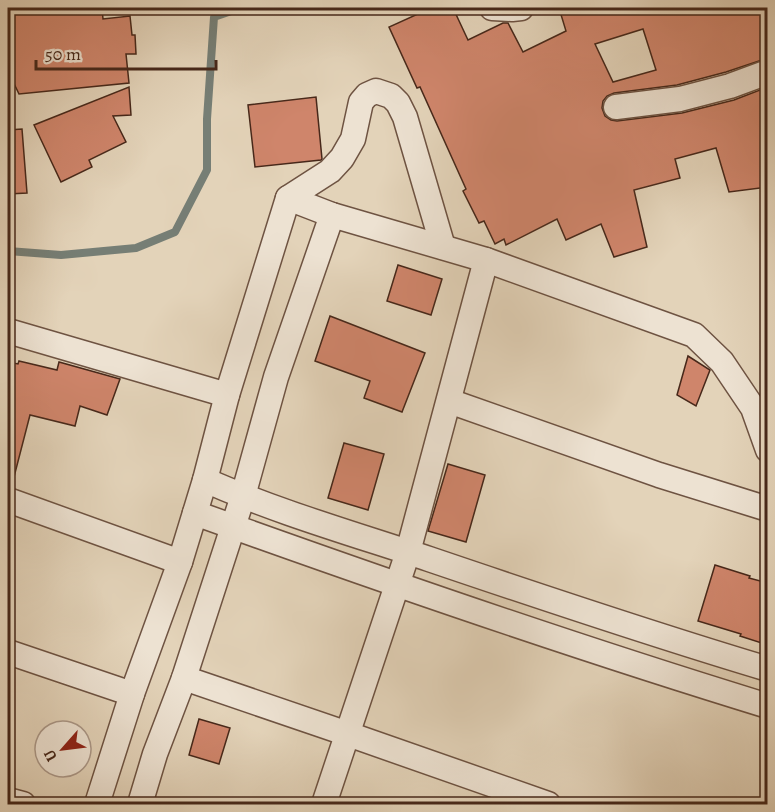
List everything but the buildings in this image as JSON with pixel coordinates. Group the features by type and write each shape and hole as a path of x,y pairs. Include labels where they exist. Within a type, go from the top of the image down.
{"street":[{"path":"492,8 521,8"},
{"path":"616,108 680,99 730,86 768,72"},
{"path":"98,804 132,694 180,562 205,480 226,395 288,198 330,171 342,158 353,139 362,102 367,95 376,91 391,96 398,103 405,117 443,247"},
{"path":"288,198 332,215 486,260 694,335 722,362 753,408 768,450"},
{"path":"140,804 243,496 276,377 332,215"},
{"path":"324,804 408,552 486,260"},
{"path":"8,331 226,395"},
{"path":"449,401 659,476 768,509"},
{"path":"205,480 243,496 550,600 768,669"},
{"path":"8,500 180,562"},
{"path":"195,513 397,585 768,706"},
{"path":"540,633 550,600"},
{"path":"8,652 132,694"},
{"path":"184,678 548,804"},
{"path":"8,800 23,804"}],"waterway":[{"path":"8,251 61,255 136,248 175,232 207,170 207,119 214,17 240,8"}]}
